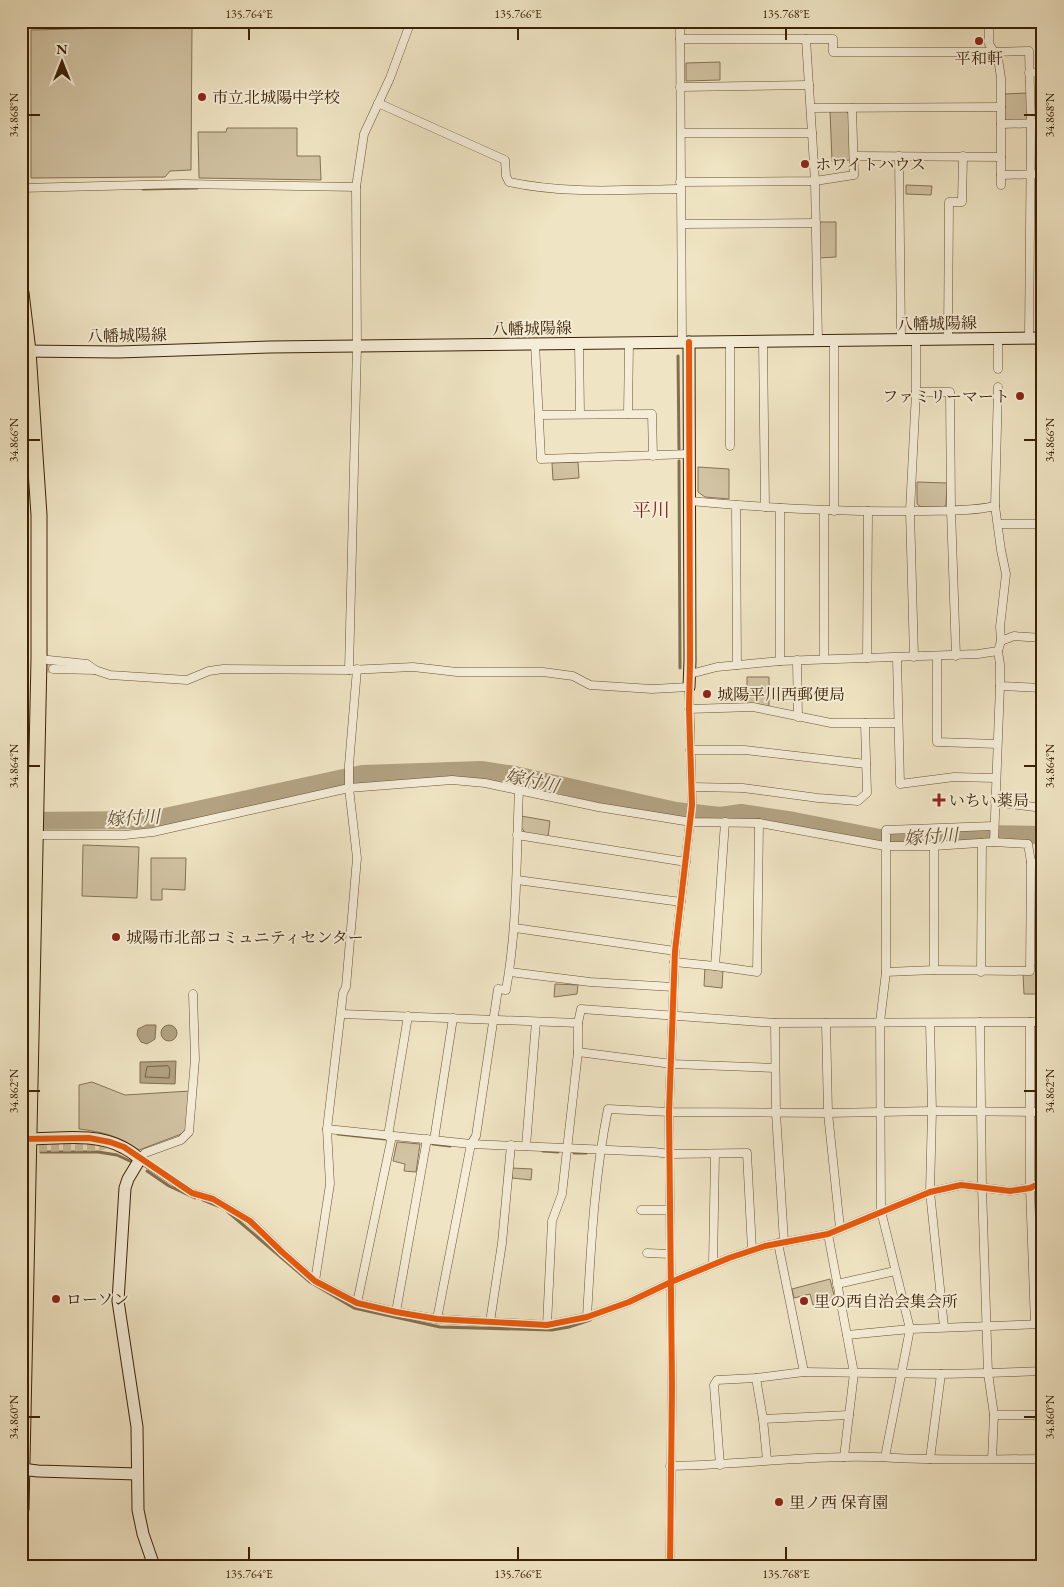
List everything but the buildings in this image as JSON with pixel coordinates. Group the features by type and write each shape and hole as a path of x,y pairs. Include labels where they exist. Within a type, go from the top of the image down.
{"highway":[{"path":"21,293 24,351 39,515 36,832 25,1139 21,1509"}],"main road":[{"name":"八幡城陽線","path":"24,351 118,352 357,346 1043,338"},
{"path":"685,342 690,501 689,687"},
{"path":"25,1139 89,1138 124,1147 140,1159 125,1188 118,1301 137,1427 138,1510 143,1534 154,1566"},
{"path":"22,1470 138,1474"}],"street":[{"path":"315,1281 330,1184 327,1129 343,993 346,987 358,858 349,788 353,669 357,346 356,187 364,134 390,78 411,21"},
{"path":"680,21 681,133 679,185 682,224 685,342"},
{"path":"989,21 989,44 998,58 1001,78 1001,185"},
{"path":"680,39 833,39 834,52 1029,51 1031,123 1029,338"},
{"path":"806,39 815,181 818,340"},
{"path":"1029,73 1043,72"},
{"path":"680,87 809,85"},
{"path":"378,103 505,160 506,176 509,182 532,187 610,191 679,185 815,181 854,175 852,108"},
{"path":"811,108 1001,107"},
{"path":"1001,124 1043,123"},
{"path":"681,133 812,132"},
{"path":"854,156 1001,157"},
{"path":"899,156 902,339"},
{"path":"948,339 949,202 962,202 963,156"},
{"path":"1001,175 1043,174"},
{"path":"21,188 183,184 356,187"},
{"path":"682,224 816,223"},
{"path":"998,338 998,369"},
{"path":"914,657 910,511 916,392 916,339"},
{"path":"834,340 834,511"},
{"path":"730,341 730,446"},
{"path":"763,341 765,507"},
{"path":"579,343 580,414"},
{"path":"628,414 629,343"},
{"path":"535,344 541,460 689,454"},
{"path":"994,842 994,802 1000,686 998,651 1001,641 1000,627 1006,574 995,506 998,387"},
{"path":"916,392 950,392 951,510 956,656"},
{"path":"538,415 652,414 653,456"},
{"path":"690,501 824,511 951,510 995,506"},
{"path":"736,505 737,665"},
{"path":"780,508 780,661"},
{"path":"824,511 824,659"},
{"path":"867,658 868,511"},
{"path":"998,524 1043,524"},
{"path":"1001,641 1014,636 1043,638"},
{"path":"690,674 717,667 780,661 937,657 998,651"},
{"path":"937,657 937,742 997,744"},
{"path":"897,658 900,784 954,777 995,778"},
{"path":"39,659 88,664 95,670"},
{"path":"797,660 798,717"},
{"path":"53,669 95,670 110,675 187,680 209,671 223,669 413,667 457,672 543,672 573,676 590,686 652,689 689,687 692,805 674,962 674,1016 669,1112 672,1386 670,1566"},
{"path":"1000,686 1043,688"},
{"path":"689,709 753,707 831,723 898,723"},
{"path":"692,787 743,788 818,798 858,800 867,793 865,723"},
{"path":"690,750 745,750 866,764"},
{"path":"36,832 125,835 153,832 349,788 452,780 485,783 598,807 691,820 759,823 885,846 934,846 994,842 1028,844 1031,862 1030,971 981,972 934,970 886,972"},
{"path":"437,1319 472,1144 476,1136 498,989 506,990 510,972 518,880 519,790"},
{"path":"994,802 1043,808"},
{"path":"715,966 725,822"},
{"path":"674,962 757,972 759,823"},
{"path":"886,1457 910,1329 881,1211 880,1022 886,972 886,830 994,826"},
{"path":"517,835 686,862"},
{"path":"981,972 982,843"},
{"path":"934,846 934,970"},
{"path":"1031,862 1043,863"},
{"path":"518,880 681,902"},
{"path":"515,928 675,951"},
{"path":"510,972 590,982 673,987"},
{"path":"193,994 195,1059 189,1132 181,1140 145,1153 140,1159 192,1193 213,1199 250,1221 315,1281 357,1303 396,1312 437,1319 547,1325 587,1317 629,1302 713,1264 752,1250 828,1234 930,1192 961,1185 1010,1191 1030,1188 1043,1182"},
{"path":"547,1325 552,1221 562,1194 581,1009 775,1023 1043,1022"},
{"path":"342,1014 578,1024"},
{"path":"357,1303 390,1136 408,1016"},
{"path":"396,1312 453,1018"},
{"path":"526,1146 536,1022"},
{"path":"980,1022 982,1187 988,1373 994,1415 992,1459"},
{"path":"847,1335 944,1327 1039,1324 1030,1188 1030,1022"},
{"path":"775,1023 781,1243 804,1372"},
{"path":"826,1023 828,1113 840,1228"},
{"path":"930,1023 932,1111 930,1192 944,1327"},
{"path":"578,1052 672,1064 775,1068"},
{"path":"587,1317 593,1217 600,1149 608,1109 669,1112 776,1113 1043,1112"},
{"path":"327,1129 472,1144 566,1147 670,1154 747,1153 752,1250"},
{"path":"490,1322 502,1243 511,1146"},
{"path":"713,1264 715,1154"},
{"path":"641,1210 670,1210"},
{"path":"828,1234 854,1373 844,1457"},
{"path":"647,1253 670,1254"},
{"path":"837,1284 895,1271"},
{"path":"720,1465 714,1385 717,1380 756,1378 804,1372 941,1374 1043,1371"},
{"path":"930,1459 941,1374"},
{"path":"756,1378 767,1460"},
{"path":"763,1419 849,1415"},
{"path":"994,1415 1043,1415"},
{"path":"670,1466 720,1465 767,1460 844,1457 1043,1459"}],"shaded area":[{"path":"192,26 191,170 170,171 165,177 31,178 31,30"},
{"path":"720,62 720,80 686,81 686,63"},
{"path":"1028,93 1028,121 1005,121 1003,94"},
{"path":"830,111 846,111 850,115 852,160 832,161"},
{"path":"227,128 297,128 297,156 320,156 321,180 199,178 198,132 226,132"},
{"path":"906,185 932,186 931,195 906,194"},
{"path":"819,222 836,222 836,257 819,258"},
{"path":"578,462 579,478 553,480 552,463"},
{"path":"698,467 729,469 729,499 705,497 698,492"},
{"path":"917,482 947,483 946,505 943,507 921,507 917,504"},
{"path":"747,677 769,677 769,707 747,704"},
{"path":"521,816 550,821 548,837 526,834 521,827"},
{"path":"83,845 139,847 137,898 82,896"},
{"path":"151,858 186,858 185,890 162,889 162,900 151,900"},
{"path":"1032,965 1043,965 1043,994 1024,994 1023,974 1032,974"},
{"path":"705,967 723,969 722,988 704,986"},
{"path":"555,984 578,985 577,994 554,997"},
{"path":"92,1082 125,1095 190,1091 188,1124 184,1133 139,1150 125,1141 110,1135 79,1129 79,1085"},
{"path":"397,1142 420,1144 416,1172 404,1171 405,1164 393,1161"},
{"path":"512,1168 532,1169 531,1180 512,1178"},
{"path":"830,1279 835,1299 813,1305 810,1294 794,1298 792,1289"}],"water":[{"path":"146,1025 156,1025 155,1039 147,1044 141,1042 137,1035 138,1029"},
{"path":"169,1025 175,1027 177,1033 175,1039 169,1041 163,1039 161,1033 163,1027"},
{"path":"176,1061 175,1084 140,1083 140,1062"}],"waterway":[{"path":"21,22 43,21"},
{"path":"819,21 823,22"},
{"path":"839,22 880,21"},
{"path":"143,189 197,188"},
{"path":"678,356 679,449"},
{"path":"679,461 680,668"},
{"name":"嫁付川","path":"21,821 151,820 362,774 481,770 515,775 676,811 720,816 741,813 794,821 890,840 981,834 1043,835"},
{"path":"338,1134 385,1139"},
{"path":"433,1144 450,1146"},
{"path":"543,1151 558,1152"},
{"path":"41,1152 98,1152 117,1155 132,1162"},
{"path":"574,1153 586,1153"},
{"path":"147,1171 169,1186 195,1198"},
{"path":"203,1200 218,1206"},
{"path":"228,1212 310,1282 354,1308 440,1327 552,1330 590,1320"}],"tunnel":[{"path":"21,667 53,669"},
{"path":"27,1148 100,1147 110,1142"}],"cycle path":[{"path":"670,1566 672,1386 669,1112 675,951 692,805 689,709 689,342"},
{"path":"21,1139 89,1138 124,1147 192,1193 213,1199 250,1221 315,1281 357,1303 437,1319 547,1325 587,1317 629,1302 729,1258 765,1246 828,1234 930,1192 961,1185 1010,1191 1030,1188 1043,1182"}],"place":[{"name":"平和軒","path":"979,41"},
{"name":"市立北城陽中学校","path":"202,97"},
{"name":"ホワイトハウス","path":"805,164"},
{"name":"ファミリーマート","path":"1020,396"},
{"name":"城陽平川西郵便局","path":"707,694"},
{"name":"いちい薬局","path":"939,800"},
{"name":"城陽市北部コミュニティセンター","path":"116,937"},
{"name":"ローソン","path":"56,1299"},
{"name":"里の西自治会集会所","path":"804,1301"},
{"name":"里ノ西 保育園","path":"779,1502"}],"district":[{"name":"平川","path":"651,510"}]}
